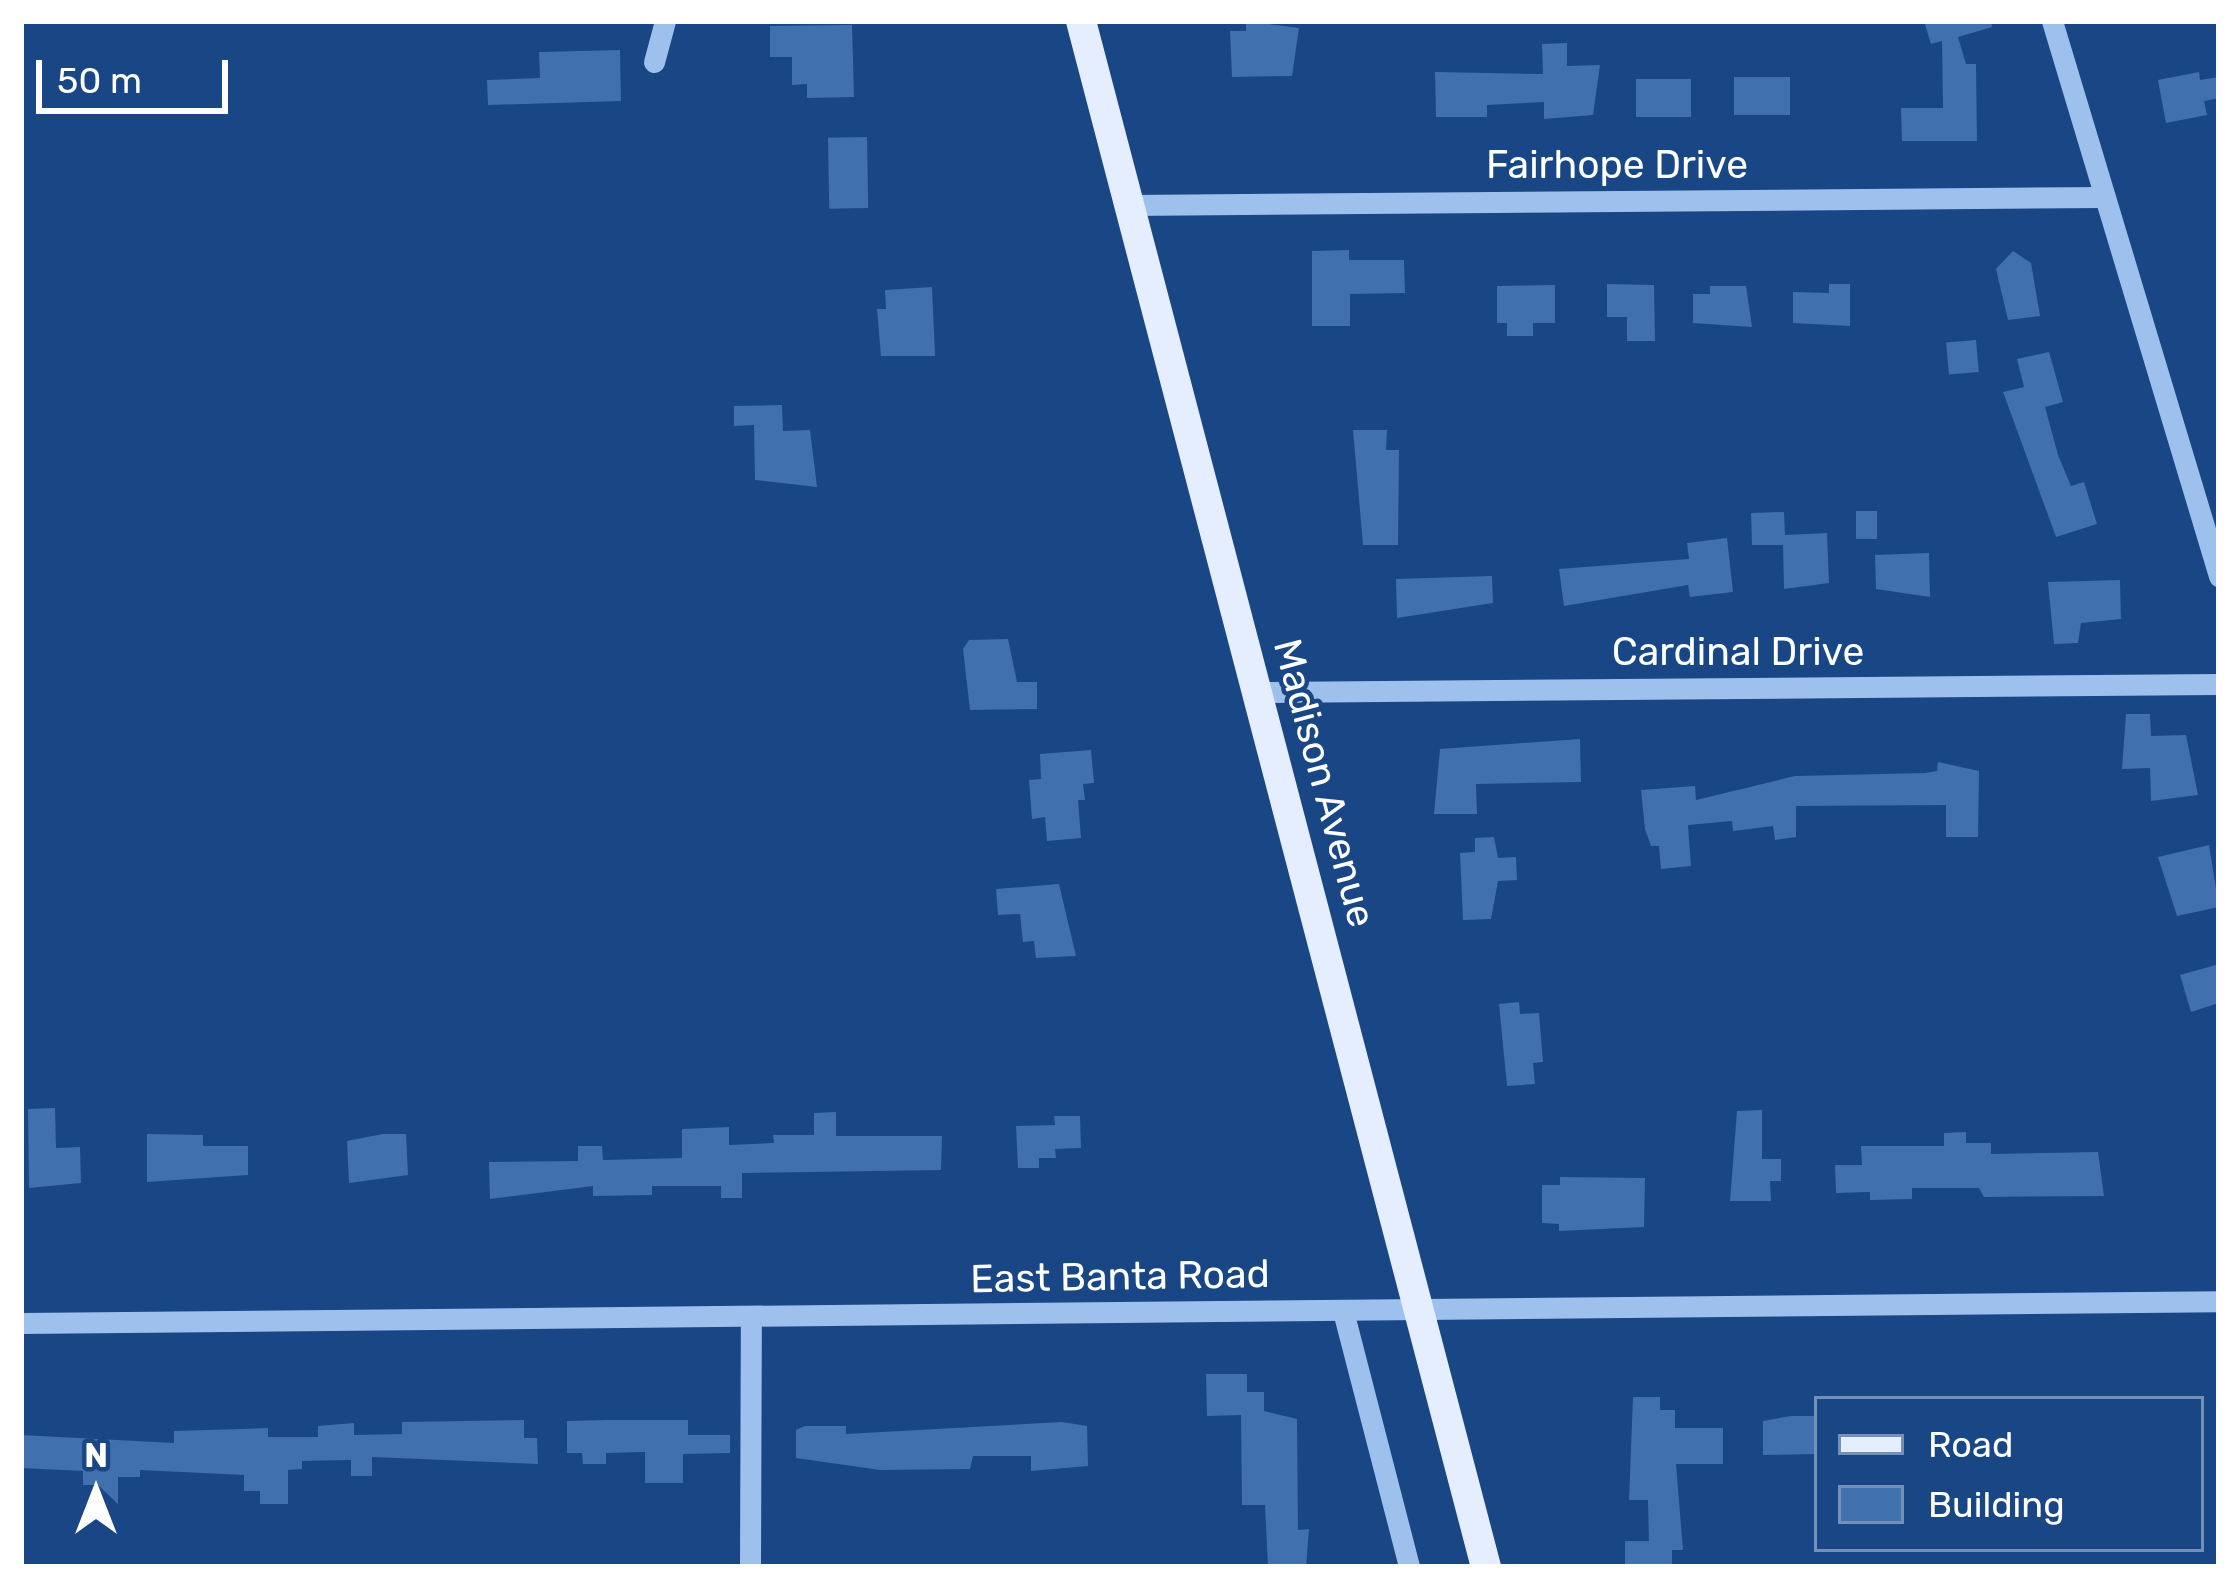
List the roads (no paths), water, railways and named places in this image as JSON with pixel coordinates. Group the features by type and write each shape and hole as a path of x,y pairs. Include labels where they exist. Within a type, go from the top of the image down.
{"main road":[{"name":"Madison Avenue","path":"1082,21 1486,1567"}],"street":[{"path":"655,62 665,21"},
{"path":"2052,21 2219,576"},
{"name":"Fairhope Drive","path":"1130,205 2105,197"},
{"name":"Cardinal Drive","path":"1258,692 2219,684"},
{"name":"East Banta Road","path":"21,1323 2219,1300"},
{"path":"1342,1310 1409,1567"},
{"path":"750,1567 751,1316"}]}
